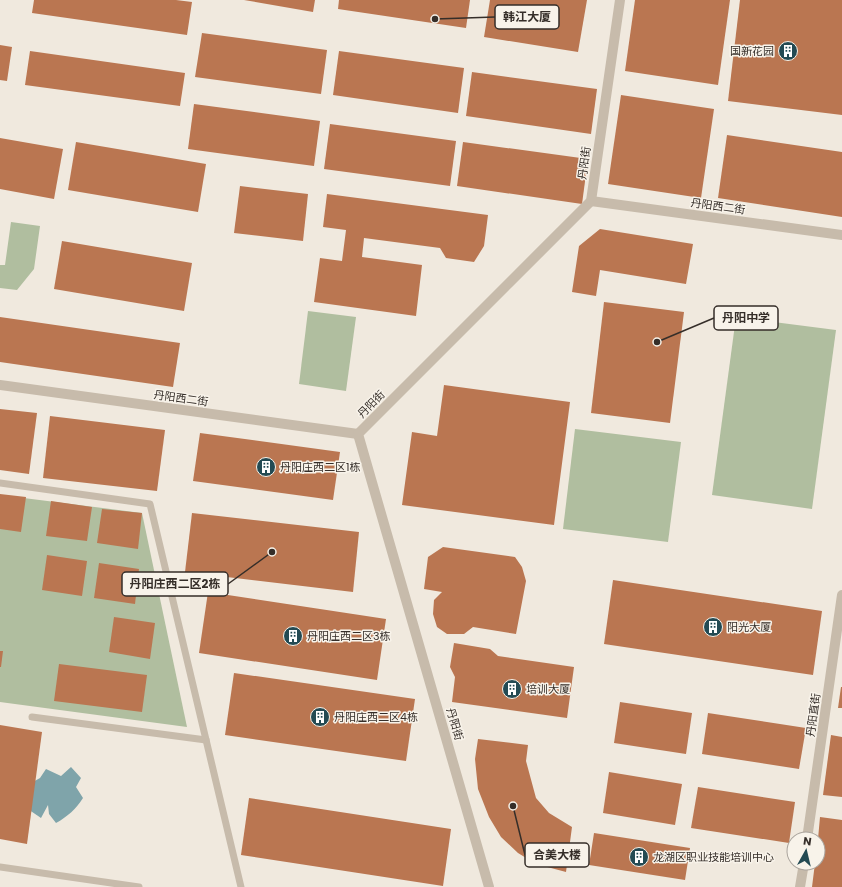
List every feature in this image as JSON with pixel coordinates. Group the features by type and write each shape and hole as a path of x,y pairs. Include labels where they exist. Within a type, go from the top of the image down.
{"street":[{"name":"丹阳街","path":"489,887 358,434 591,200 620,0"},
{"name":"丹阳西二街","path":"591,200 842,235"},
{"name":"丹阳西二街","path":"0,385 358,434"},
{"name":"丹阳直街","path":"808,831 842,595"},
{"path":"800,887 803,871"}],"lane":[{"path":"0,483 150,504 241,887"},
{"path":"32,717 206,740"},
{"path":"0,868 139,887"}],"green space":[{"path":"11,222 40,226 34,269 17,290 0,288 0,265 5,265"},
{"path":"308,311 356,317 346,391 299,384"},
{"path":"736,317 836,330 812,509 712,495"},
{"path":"575,429 681,442 668,542 563,529"},
{"path":"0,495 142,513 187,727 0,702"}],"water":[{"path":"71,767 81,778 76,787 83,798 68,815 56,823 49,814 48,805 41,818 22,805 24,787 40,778 46,769 61,776"}],"building":[{"path":"34,0 176,0 192,2 187,35 32,13"},
{"path":"244,0 315,0 313,12"},
{"path":"339,0 470,0 466,28 338,9"},
{"path":"490,0 587,0 578,52 484,37"},
{"path":"635,0 730,0 718,85 625,71"},
{"name":"国新花园","path":"740,0 842,0 842,115 728,101"},
{"path":"202,33 327,50 321,94 195,77"},
{"path":"0,45 12,47 7,81 0,80"},
{"path":"30,51 185,73 180,106 25,85"},
{"path":"339,51 464,68 458,113 333,95"},
{"path":"472,72 597,89 591,134 466,116"},
{"path":"621,95 714,109 701,198 608,184"},
{"path":"194,104 320,121 314,166 188,149"},
{"path":"330,124 456,141 450,186 324,169"},
{"path":"727,135 842,152 842,217 718,198"},
{"path":"0,138 63,149 54,199 0,189"},
{"path":"76,142 206,164 198,212 68,190"},
{"path":"463,142 588,159 582,204 457,186"},
{"path":"240,186 308,194 303,241 234,233"},
{"path":"327,194 488,215 484,246 474,262 446,258 440,248 364,238 362,257 422,265 416,316 314,302 320,258 342,261 346,230 323,227"},
{"path":"600,229 693,244 686,284 600,270 596,296 572,292 579,246"},
{"path":"62,241 192,263 184,311 54,289"},
{"path":"604,302 684,312 670,423 591,413"},
{"path":"0,317 180,343 173,387 0,362"},
{"path":"444,385 570,402 554,525 402,505 412,432 437,436"},
{"path":"0,409 37,413 29,474 0,470"},
{"path":"50,416 165,430 157,491 43,478"},
{"name":"丹阳庄西二区1栋","path":"200,433 340,452 333,500 193,481"},
{"path":"0,494 26,497 21,532 0,529"},
{"path":"51,501 92,507 87,541 46,536"},
{"path":"102,509 142,513 138,549 97,543"},
{"path":"192,513 359,532 353,592 185,572"},
{"path":"443,547 515,557 522,567 526,581 516,634 473,627 464,634 447,634 437,627 433,614 434,600 442,592 424,589 428,557"},
{"path":"47,555 87,561 82,596 42,590"},
{"path":"99,563 139,569 135,604 94,598"},
{"name":"阳光大厦","path":"613,580 822,611 813,675 604,644"},
{"name":"丹阳庄西二区3栋","path":"208,592 386,619 377,680 199,653"},
{"path":"114,617 155,623 150,659 109,652"},
{"name":"培训大厦","path":"454,643 490,649 498,656 574,667 567,718 452,702 455,677 450,667"},
{"path":"0,651 3,651 1,667 0,667"},
{"path":"59,664 147,675 142,712 54,701"},
{"name":"丹阳庄西二区4栋","path":"234,673 415,699 406,761 225,735"},
{"path":"841,687 842,708 838,708"},
{"path":"620,702 692,713 686,754 614,743"},
{"path":"708,713 806,728 799,769 702,754"},
{"path":"0,725 42,732 27,844 0,839"},
{"path":"831,735 842,737 842,797 823,795"},
{"path":"478,739 528,745 526,761 536,798 549,813 572,827 566,872 536,864 518,853 501,837 489,817 478,789 475,759"},
{"path":"609,772 682,784 675,825 603,813"},
{"path":"698,787 795,802 791,831 786,831 786,843 691,828"},
{"path":"249,798 451,829 443,886 241,855"},
{"path":"820,817 842,820 842,887 812,887 814,871 826,871 826,831 819,831"},
{"name":"龙湖区职业技能培训中心","path":"594,833 690,848 685,880 589,865"}],"place":[{"name":"韩江大厦","path":"435,19"},
{"name":"国新花园","path":"788,51"},
{"name":"丹阳中学","path":"657,342"},
{"name":"丹阳庄西二区1栋","path":"266,467"},
{"name":"丹阳庄西二区2栋","path":"272,552"},
{"name":"阳光大厦","path":"713,627"},
{"name":"丹阳庄西二区3栋","path":"293,636"},
{"name":"培训大厦","path":"512,689"},
{"name":"丹阳庄西二区4栋","path":"320,717"},
{"name":"合美大楼","path":"513,806"},
{"name":"龙湖区职业技能培训中心","path":"639,857"}]}
